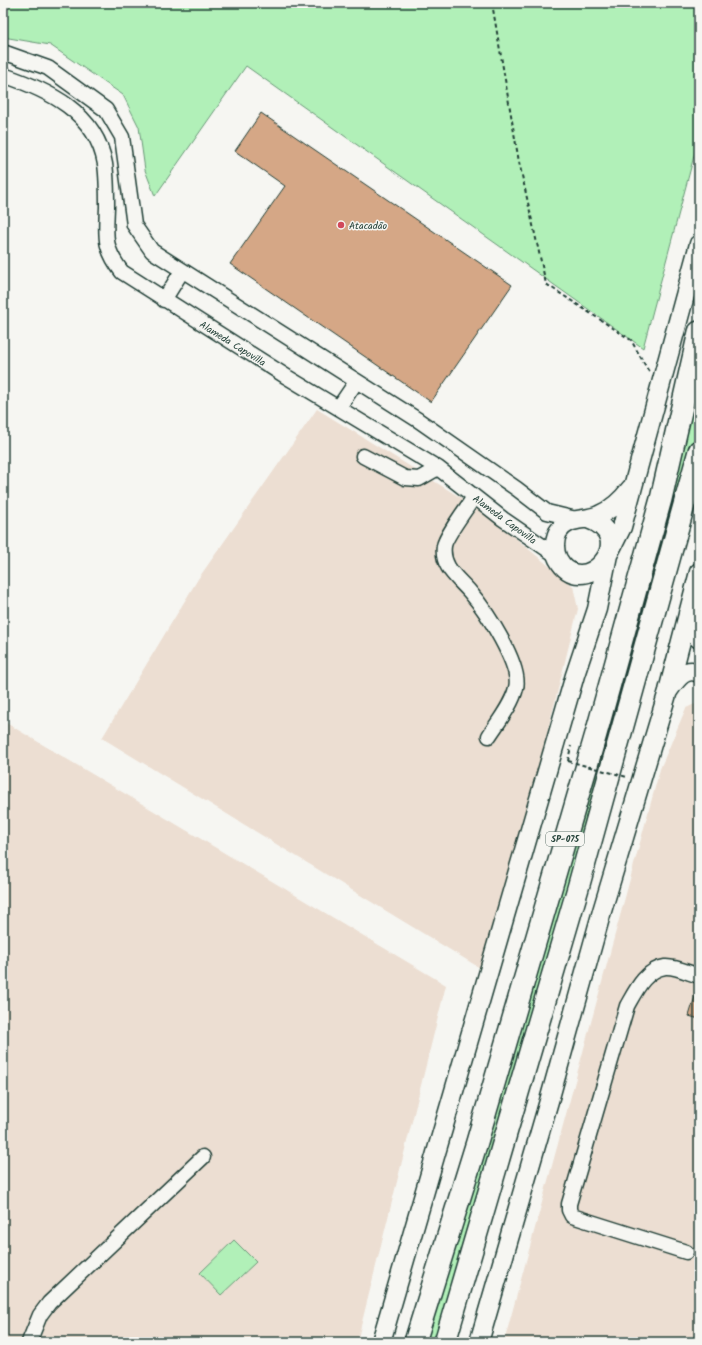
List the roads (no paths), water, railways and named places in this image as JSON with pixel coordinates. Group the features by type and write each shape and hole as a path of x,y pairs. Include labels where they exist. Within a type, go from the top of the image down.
{"highway":[{"name":"SP-075","path":"415,1342 477,1142 596,734 660,499 699,332"},
{"name":"SP-075","path":"445,1342 578,888 699,451"}],"main road":[{"path":"572,572 581,573 593,571 604,563 622,527 699,244"},
{"path":"598,608 585,584 566,568 556,556 555,548 558,533 562,527 582,519 598,516 616,505 634,484"},
{"path":"381,1342 575,675 598,608 610,548 606,532 602,526 582,519"},
{"path":"479,1342 602,911 668,691 699,572"},
{"path":"688,612 694,634 699,639"},
{"path":"668,691 680,676 687,672 699,672"}],"street":[{"path":"3,52 48,68 106,110 122,137 134,225 152,251 424,424 517,489 547,512 582,519"},
{"path":"40,88 48,68"},
{"name":"Alameda Capovilla","path":"3,75 40,88 70,106 90,129 98,144 107,177 105,232 107,244 116,265 122,272 164,300 438,468 503,519 556,556"},
{"path":"164,300 182,271"},
{"path":"339,407 356,382"},
{"path":"363,456 405,478 419,479 438,468"},
{"path":"474,497 444,544 444,557 450,571 471,592 495,627 516,670 516,688 489,736"},
{"path":"686,1252 572,1216 569,1210 569,1204 627,1006 641,981 654,971 666,967 699,976"},
{"path":"29,1342 40,1315 49,1303 203,1157"}],"place":[{"name":"Atacadão","path":"341,225"}]}
